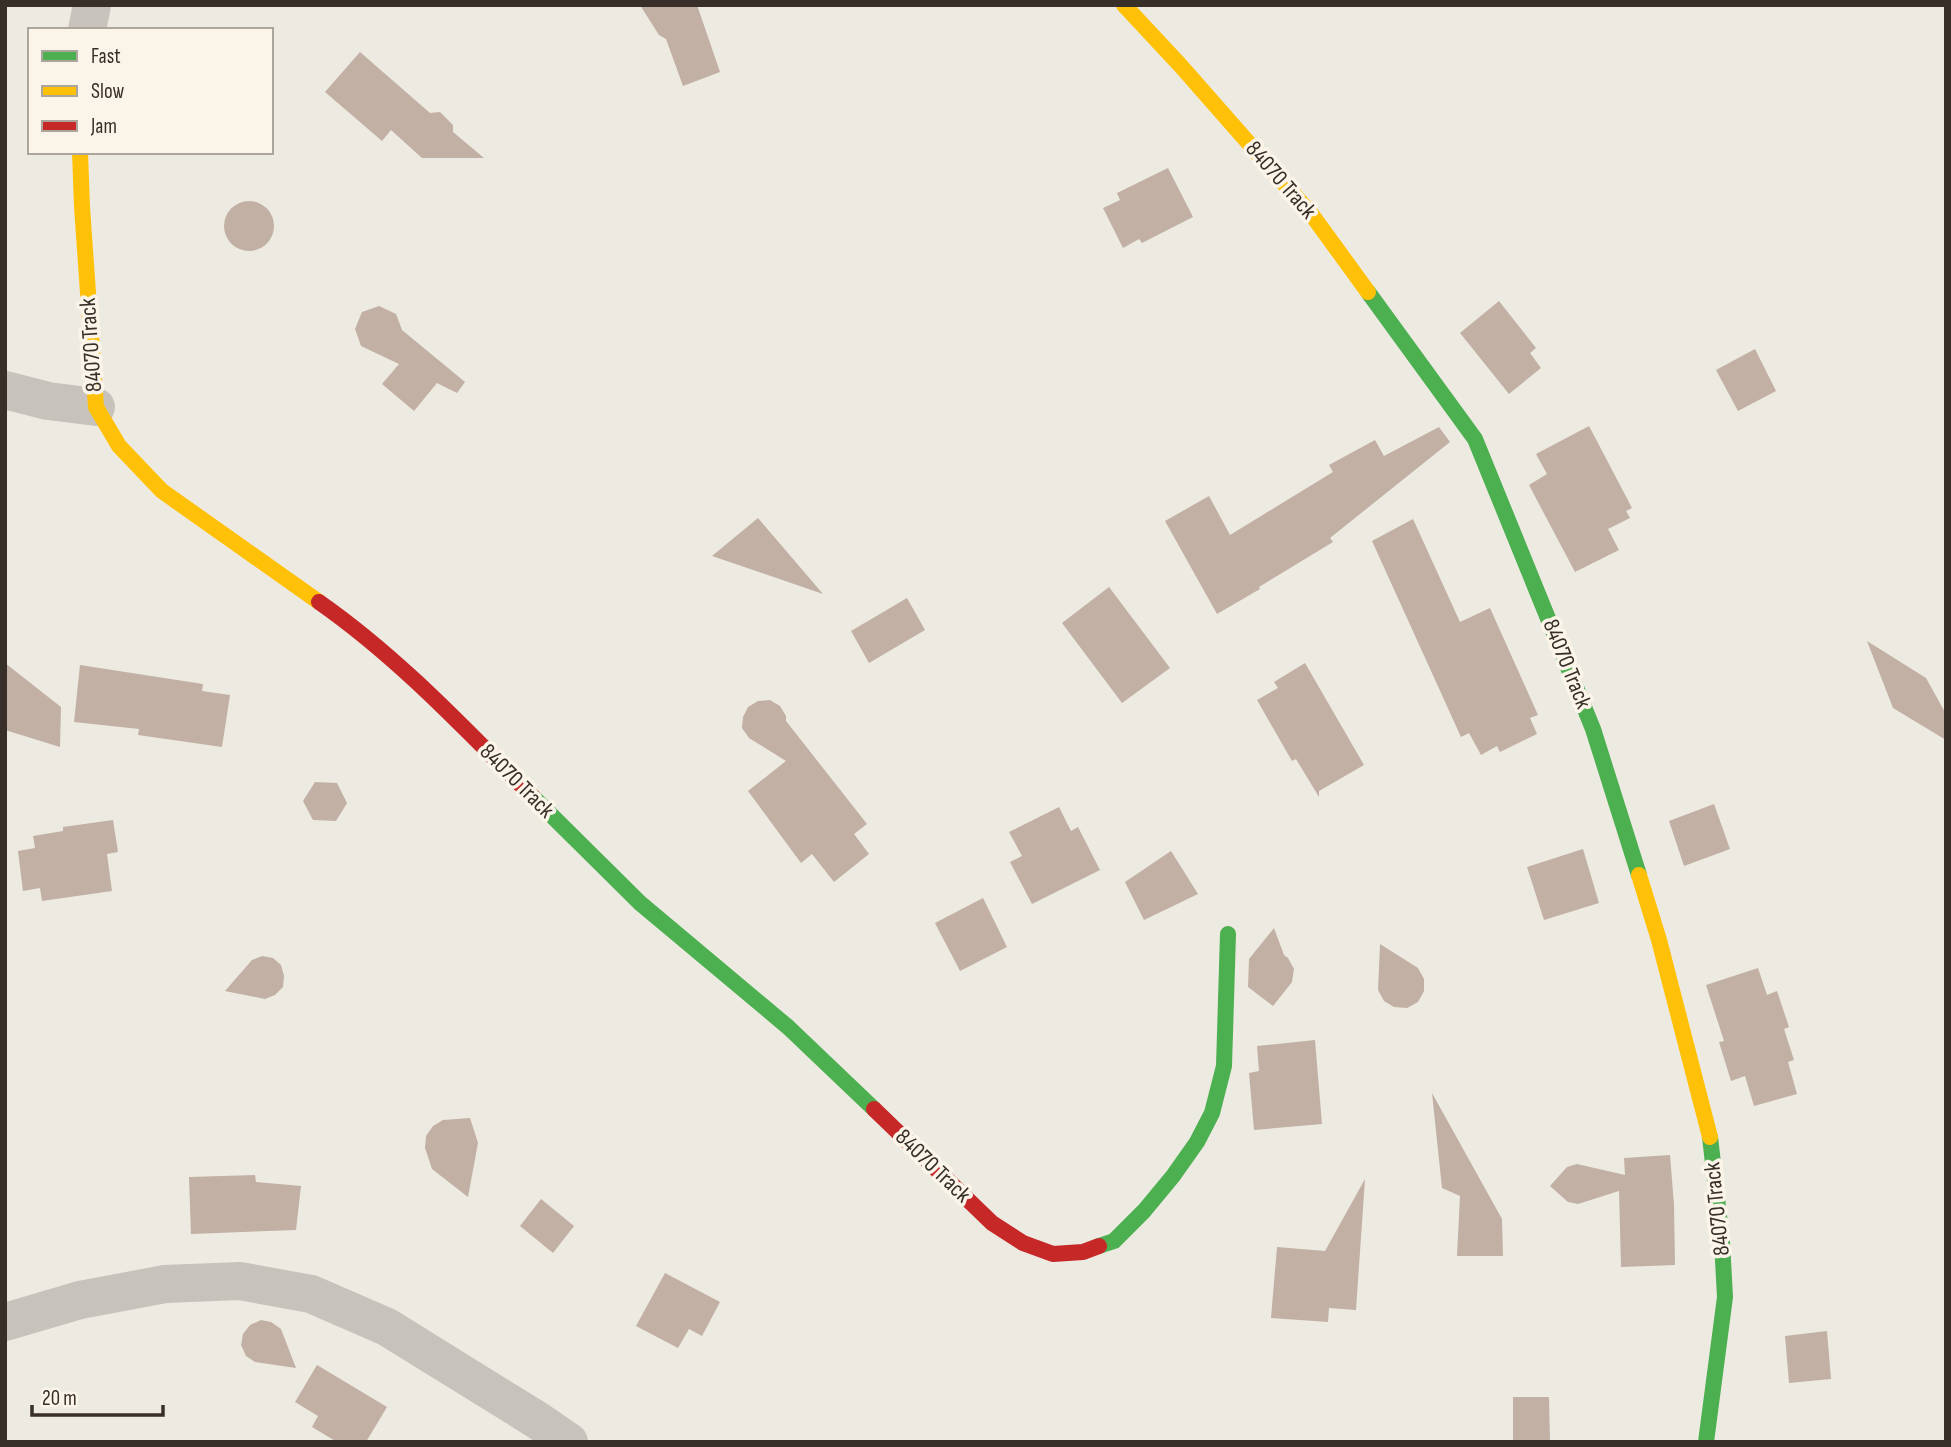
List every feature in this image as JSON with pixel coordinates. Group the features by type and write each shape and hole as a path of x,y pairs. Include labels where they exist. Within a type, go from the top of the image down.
{"street":[{"path":"87,28 92,5"},
{"name":"84070 Track","path":"1124,5 1312,215 1475,439 1588,716 1658,940 1709,1128 1725,1297 1706,1442"},
{"name":"84070 Track","path":"80,154 96,407 119,446 163,491 353,626 415,679 640,903 788,1027 992,1223 1023,1243 1053,1254 1083,1252 1114,1241 1144,1211 1197,1142 1212,1113 1224,1066 1228,934"},
{"path":"5,390 48,401 96,407"},
{"path":"5,1322 80,1300 165,1284 240,1281 311,1294 387,1327 569,1442"}],"building":[{"path":"640,5 697,5 720,72 683,86 666,39 659,35"},
{"path":"360,52 430,113 440,112 453,125 453,132 484,158 422,158 391,130 382,141 325,92"},
{"path":"1168,168 1193,217 1142,243 1139,239 1123,248 1103,208 1120,200 1117,193"},
{"path":"249,201 266,209 274,226 266,243 249,251 232,243 224,226 232,209"},
{"path":"1499,301 1536,348 1530,353 1541,368 1509,394 1460,333"},
{"path":"379,306 396,314 402,330 465,382 457,393 437,383 414,411 382,384 399,364 361,346 355,329 362,312"},
{"path":"1755,349 1776,391 1738,411 1716,370"},
{"path":"1589,426 1632,508 1626,511 1630,518 1608,529 1619,550 1575,572 1529,485 1547,474 1536,454"},
{"path":"1439,427 1450,442 1330,538 1333,542 1217,614 1165,521 1209,496 1230,535 1333,472 1329,465 1375,440 1384,456"},
{"path":"758,518 823,594 712,556"},
{"path":"1413,519 1460,622 1490,608 1538,715 1530,718 1537,734 1500,752 1497,746 1481,755 1469,733 1461,737 1372,541"},
{"path":"1109,587 1170,668 1122,703 1062,623"},
{"path":"907,598 925,630 869,663 851,631"},
{"path":"1867,641 1926,678 1946,714 1946,740 1893,708"},
{"path":"5,663 61,707 60,747 5,730"},
{"path":"1305,663 1364,765 1319,791 1319,797 1296,759 1292,761 1257,700 1278,688 1274,682"},
{"path":"80,665 203,684 202,691 230,695 222,747 138,735 139,729 74,722"},
{"path":"770,700 780,706 786,721 867,824 854,834 869,854 834,882 812,854 801,863 748,791 786,761 749,738 742,728 748,707 758,701"},
{"path":"315,782 337,783 347,803 336,821 313,820 303,801"},
{"path":"1714,804 1730,849 1684,866 1669,821"},
{"path":"1059,807 1071,831 1078,827 1100,870 1032,904 1010,862 1022,856 1009,832"},
{"path":"113,820 118,852 107,854 112,891 42,901 40,888 23,891 18,851 35,848 33,836 63,831 63,827"},
{"path":"1583,849 1599,903 1544,920 1527,867"},
{"path":"1171,851 1198,894 1144,920 1125,882"},
{"path":"983,898 1007,947 960,971 935,923"},
{"path":"1274,928 1284,955 1294,969 1292,982 1273,1006 1248,987 1249,959"},
{"path":"1380,944 1418,968 1424,979 1424,991 1418,1002 1407,1008 1394,1007 1384,1001 1378,990"},
{"path":"262,956 273,958 281,965 283,987 275,995 265,999 225,991 252,960"},
{"path":"1758,968 1767,995 1777,991 1789,1027 1784,1029 1794,1060 1788,1062 1797,1094 1754,1106 1745,1076 1731,1081 1719,1042 1724,1041 1706,985"},
{"path":"1315,1040 1322,1124 1254,1130 1249,1073 1259,1071 1257,1046"},
{"path":"1432,1093 1502,1219 1503,1256 1457,1256 1460,1196 1442,1188"},
{"path":"470,1118 478,1143 468,1197 432,1169 425,1148 426,1136 433,1126 443,1120"},
{"path":"1670,1155 1675,1265 1621,1267 1619,1191 1578,1204 1568,1202 1550,1186 1567,1167 1577,1164 1625,1175 1624,1158"},
{"path":"255,1175 256,1182 301,1186 296,1230 191,1234 189,1177"},
{"path":"1365,1179 1356,1310 1329,1308 1328,1322 1271,1318 1277,1247 1325,1251"},
{"path":"541,1199 574,1226 553,1253 520,1226"},
{"path":"665,1273 720,1302 702,1336 689,1329 678,1348 636,1326"},
{"path":"261,1320 271,1322 281,1329 296,1368 255,1362 246,1356 241,1345 243,1334 250,1325"},
{"path":"1827,1331 1831,1379 1789,1383 1785,1336"},
{"path":"317,1365 387,1407 366,1442 337,1442 312,1427 318,1416 295,1402"},
{"path":"1513,1397 1549,1397 1550,1442 1513,1442"}],"traffic: fast":[{"path":"1368,292 1475,439 1593,729 1639,875"},
{"path":"533,797 640,903 788,1027 874,1109"},
{"path":"1099,1246 1114,1241 1144,1211 1197,1142 1212,1113 1224,1066 1228,934"},
{"path":"1706,1442 1725,1297 1722,1242 1710,1137"}],"traffic: slow":[{"path":"1124,5 1312,215 1368,292"},
{"path":"80,154 96,407 119,446 162,491 319,602"},
{"path":"1639,875 1659,940 1710,1137"}],"traffic: jam":[{"path":"319,602 404,670 533,797"},
{"path":"874,1109 992,1223 1023,1243 1053,1254 1083,1252 1099,1246"}]}
